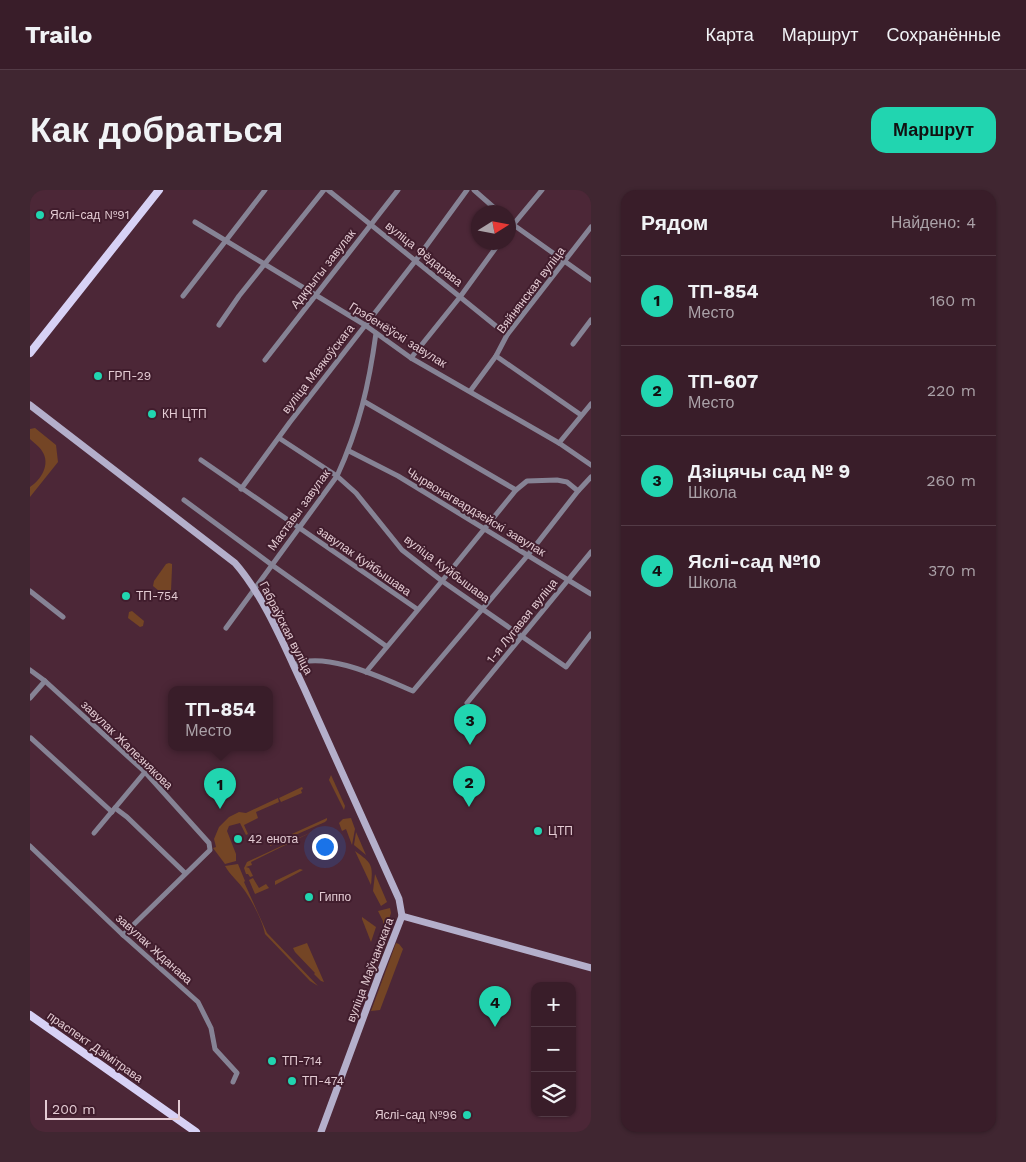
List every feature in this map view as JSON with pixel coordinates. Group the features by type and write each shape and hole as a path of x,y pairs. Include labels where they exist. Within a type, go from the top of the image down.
{"main road":[{"path":"30,353 159,190"},
{"name":"Габраўская вуліца","path":"30,405 235,562 254,589 293,665 399,899 402,916"},
{"name":"вуліца Маўчанскага","path":"321,1132 402,916 591,968"},
{"name":"праспект Дзімітрава","path":"30,1015 196,1132"}],"street":[{"path":"183,296 265,190"},
{"path":"219,325 239,296 326,190"},
{"name":"вуліца Фёдарава","path":"326,190 416,260 507,335"},
{"name":"Адкрыты завулак","path":"265,360 398,190"},
{"name":"вуліца Маякоўскага","path":"241,489 290,422 416,260 467,190"},
{"path":"474,190 491,205"},
{"path":"516,218 542,190"},
{"name":"Грэбенёўскі завулак","path":"195,222 365,325 412,358 471,390 559,443 591,465"},
{"path":"516,226 591,280"},
{"name":"Вяйнянская вуліца","path":"471,390 496,356 507,335 591,227"},
{"path":"412,358 494,250"},
{"path":"573,344 591,320"},
{"name":"Маставы завулак","path":"226,628 338,476 349,451 365,402 376,334"},
{"path":"496,356 581,415"},
{"path":"365,402 516,490"},
{"path":"559,443 591,404"},
{"name":"вуліца Куйбышава","path":"279,438 338,476 356,493 402,550 442,581 566,667 591,634"},
{"name":"Чырвонагвардзейскі завулак","path":"349,451 381,466 591,594"},
{"name":"завулак Куйбышава","path":"201,460 417,610"},
{"path":"293,665 305,660 319,660 366,672 413,691 528,555 578,490 591,477"},
{"path":"366,672 516,490 527,481 557,480 567,482 578,490"},
{"path":"184,500 386,646"},
{"name":"1-я Лугавая вуліца","path":"467,703 591,552"},
{"path":"30,591 62,617"},
{"name":"завулак Жалезнякова","path":"30,670 144,772 209,843 210,850 186,873"},
{"path":"30,698 44,681"},
{"path":"31,738 114,810 127,817 186,873 123,935"},
{"path":"94,833 144,772"},
{"name":"завулак Жданава","path":"30,846 123,935 198,1002 211,1028 215,1049 237,1073 233,1082"}],"shaded area":[{"path":"35,428 56,445 58,462 30,497 30,487 41,476 45,466 45,456 30,439 30,429"},
{"path":"166,564 172,564 171,591 165,596 153,586 154,581"},
{"path":"132,611 144,621 143,626 140,627 128,618 129,612"},
{"path":"331,775 345,806 344,810 329,780"},
{"path":"302,787 302,793 281,802 279,798"},
{"path":"278,798 279,802 256,812 258,818 244,825 248,834 246,835 240,823 229,826 227,831 236,854 236,861 225,864 213,848 216,847 214,839 219,827 229,817 239,812 246,813"},
{"path":"327,818 325,822 270,846 270,844"},
{"path":"351,818 355,829 352,845 346,829 342,831 339,823 343,819"},
{"path":"316,830 251,862 252,865 246,867 249,868 253,876 250,877 246,874 244,868 247,862"},
{"path":"356,832 366,855 354,845"},
{"path":"355,851 370,865 372,873 371,885"},
{"path":"238,864 267,933 318,986 310,981 265,934 251,900 225,866"},
{"path":"300,869 303,870 275,885 275,881"},
{"path":"375,874 387,902 381,906 373,891"},
{"path":"253,878 259,888 266,884 269,888 255,894 249,880"},
{"path":"390,908 391,913 386,928 383,929 383,921 378,911"},
{"path":"362,917 376,927 371,942 362,919"},
{"path":"307,943 324,982 314,974 293,948"},
{"path":"396,943 403,949 380,1010 371,1011"}],"place":[{"name":"Яслі-сад №91","path":"40,215"},
{"name":"ГРП-29","path":"98,376"},
{"name":"КН ЦТП","path":"152,414"},
{"name":"ТП-754","path":"126,596"},
{"name":"Дзіцячы сад № 9","path":"470,745"},
{"name":"ТП-607","path":"469,807"},
{"name":"ТП-854","path":"220,809"},
{"name":"ЦТП","path":"538,831"},
{"name":"42 енота","path":"238,839"},
{"name":"Гиппо","path":"309,897"},
{"name":"Яслі-сад №10","path":"495,1027"},
{"name":"ТП-714","path":"272,1061"},
{"name":"ТП-474","path":"292,1081"},
{"name":"Яслі-сад №96","path":"467,1115"}]}
